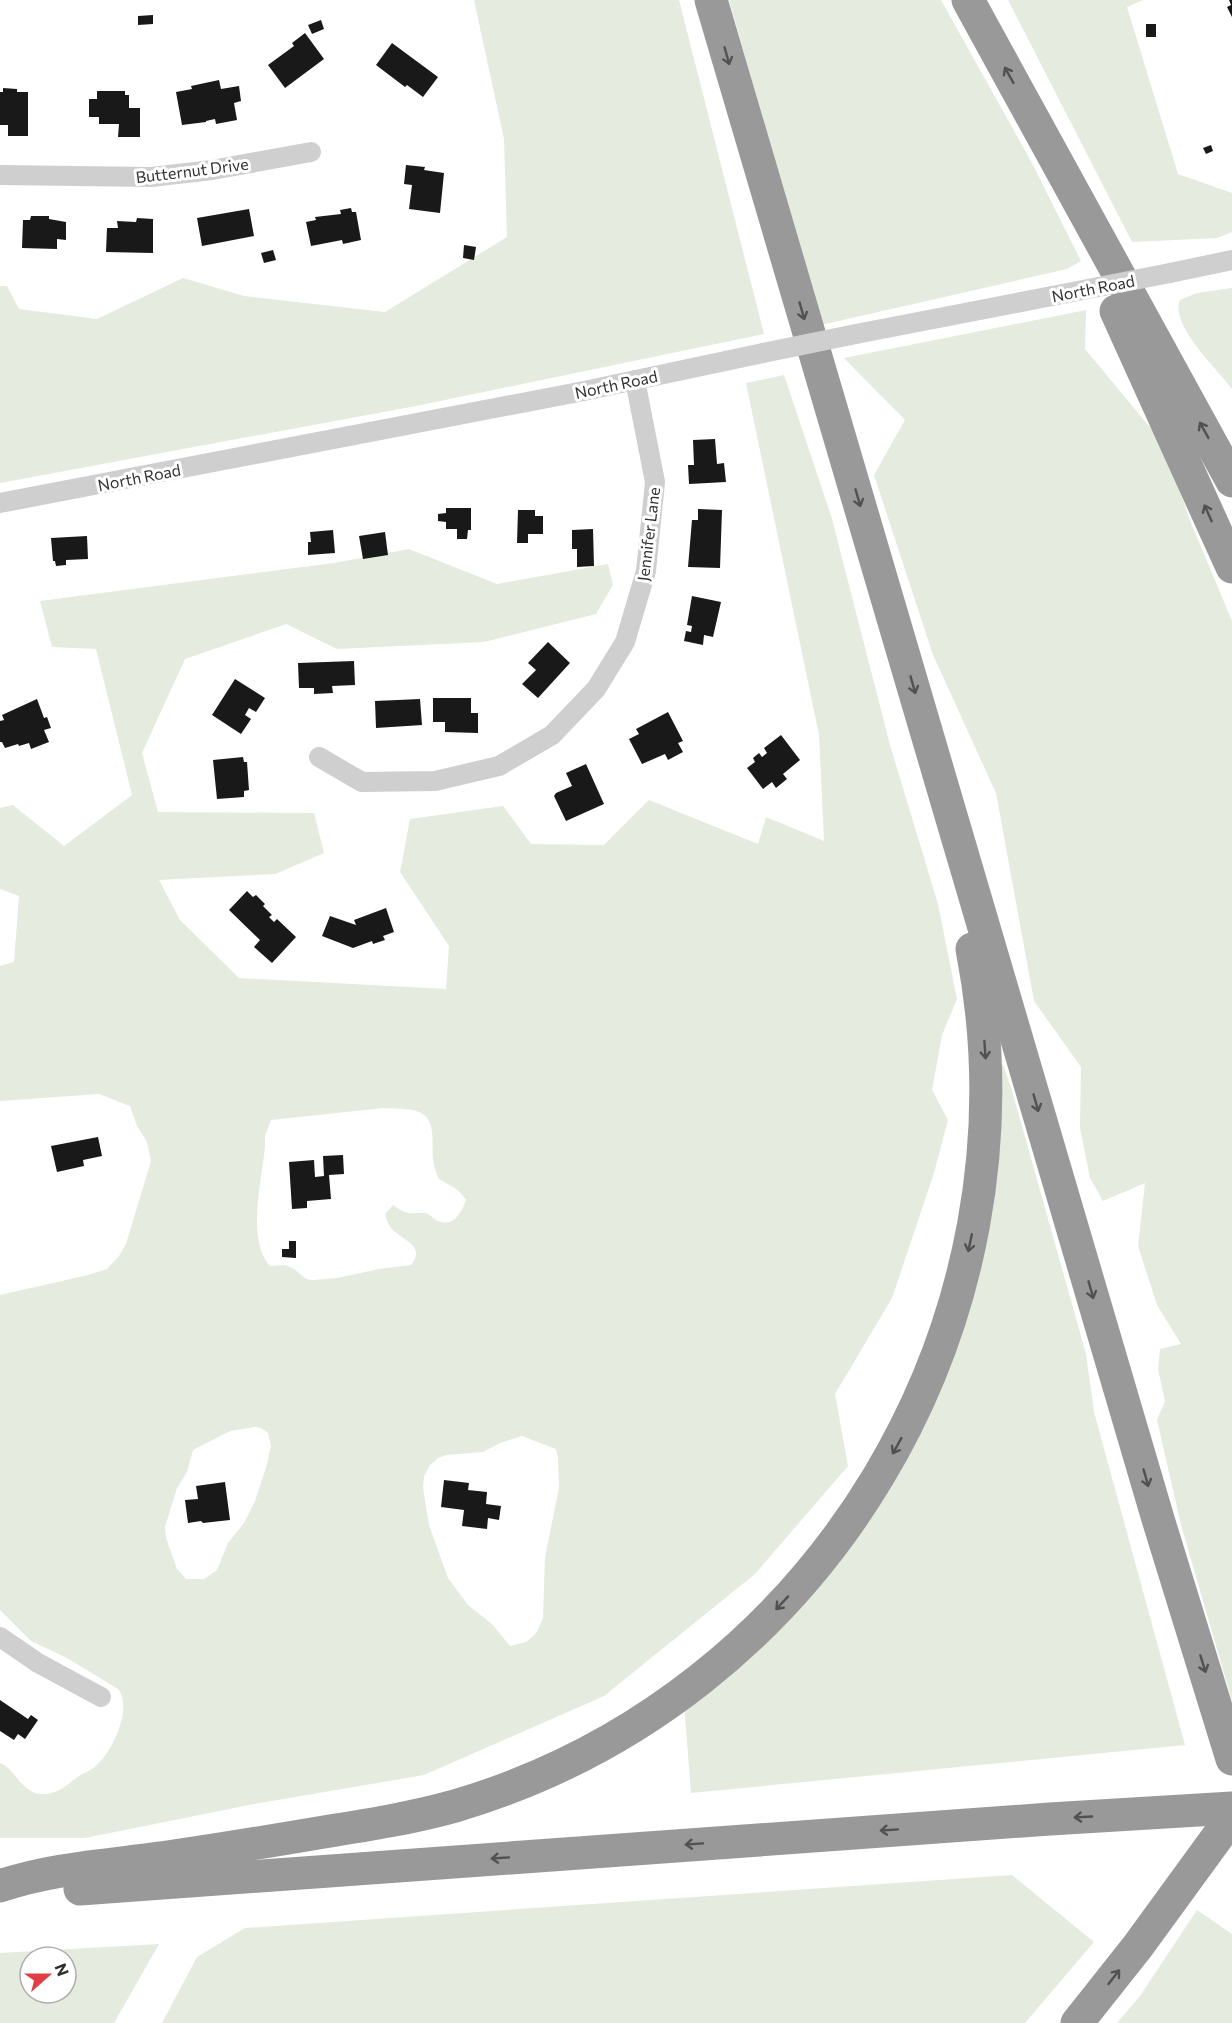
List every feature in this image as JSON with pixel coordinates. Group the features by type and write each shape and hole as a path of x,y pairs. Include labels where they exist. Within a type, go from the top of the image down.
{"highway":[{"path":"711,0 1158,1519 1230,1751"},
{"path":"968,0 1232,482"},
{"path":"1030,113 1056,190 1121,322 1232,567"},
{"path":"0,1886 64,1870 222,1849 408,1818 459,1805 508,1788 560,1766 674,1698 727,1657 796,1589 833,1543 870,1491 912,1417 948,1327 970,1244 985,1142 986,1066 981,1004 965,909 960,846"},
{"path":"0,1894 1142,1813 1225,1812"},
{"path":"1077,2023 1162,1915 1225,1812"}],"street":[{"name":"Butternut Drive","path":"0,175 151,177 212,171 311,152"},
{"name":"North Road","path":"0,503 635,380 1232,260"},
{"name":"Jennifer Lane","path":"319,757 362,782 435,781 499,766 552,735 596,690 625,642 646,571 655,482 635,380"},
{"path":"0,1637 38,1663 101,1696"}],"shaded area":[{"path":"474,0 679,0 764,334 416,406 0,483 0,286 7,286 19,309 97,319 183,278 244,296 385,312 507,237 504,139"},
{"path":"729,0 941,0 1032,163 1081,261 1067,269 821,325"},
{"path":"1008,0 1143,0 1127,7 1178,174 1232,193 1232,232 1217,238 1132,242"},
{"path":"1232,288 1232,389 1188,334 1179,310 1180,300 1197,293"},
{"path":"1086,310 1085,349 1163,443 1191,523 1232,621 1232,1701 1181,1525 1157,1420 1165,1401 1158,1369 1160,1349 1181,1344 1157,1305 1138,1246 1145,1183 1103,1201 1090,1178 1080,1128 1081,1067 1034,1001 996,793 933,655 874,475 905,420 844,358"},
{"path":"784,375 832,519 890,745 938,904 957,999 942,1035 932,1090 948,1120 934,1173 892,1298 835,1394 848,1466 755,1574 604,1696 424,1775 254,1804 85,1838 0,1838 0,1763 29,1790 43,1794 57,1791 95,1766 104,1757 115,1739 123,1706 118,1689 67,1658 31,1641 0,1610 0,1295 107,1269 126,1244 151,1161 147,1142 137,1126 130,1106 99,1094 0,1101 0,966 14,962 19,896 0,889 0,808 13,805 64,846 132,795 96,649 52,647 40,601 334,563 409,549 497,584 608,564 613,585 596,614 484,642 337,649 286,624 185,659 142,753 158,812 314,813 324,853 275,874 159,880 180,920 239,978 446,989 449,946 400,872 410,819 503,806 531,844 604,845 649,800 758,844 766,817 824,841 819,735 746,383","holes":["383,1108 413,1110 428,1119 431,1125 433,1160 438,1178 456,1189 466,1200 459,1215 447,1223 424,1213 408,1213 393,1205 385,1214 391,1228 411,1243 414,1248 415,1258 411,1265 313,1280 306,1279 285,1265 270,1266 263,1255 259,1241 257,1209 265,1136 271,1120","255,1427 268,1433 271,1446 266,1468 255,1501 244,1523 228,1543 217,1570 204,1579 186,1579 177,1569 166,1538 165,1527 177,1488 187,1472 193,1450 230,1431","522,1436 556,1449 558,1458 559,1488 545,1557 543,1618 537,1632 532,1637 526,1642 510,1646 492,1624 468,1605 448,1578 429,1525 423,1488 424,1476 430,1465 438,1458 446,1455 483,1452 500,1443"]},
{"path":"1003,1064 1086,1354 1094,1412 1185,1745 691,1793 684,1703 934,1397 995,1066"},
{"path":"1012,1875 1094,1942 1025,2023 162,2023 197,1957 245,1928"},
{"path":"1197,1910 1232,1934 1232,2023 1117,2023 1140,1996"},
{"path":"159,1944 114,2023 0,2023 0,1953 18,1952 18,2005 78,2005 78,1949"}],"building":[{"path":"1229,0 1232,0 1232,17 1227,7 1231,5"},
{"path":"153,15 153,24 138,25 138,16"},
{"path":"321,20 324,29 312,34 308,25"},
{"path":"1146,24 1156,24 1156,37 1146,37"},
{"path":"305,33 324,59 285,88 268,65 294,46 292,43"},
{"path":"392,43 438,77 423,97 407,85 405,87 376,65"},
{"path":"219,80 221,89 239,86 241,101 234,103 237,120 216,124 215,119 182,125 176,92"},
{"path":"3,88 28,92 28,136 8,136 8,125 0,125 0,92 3,92"},
{"path":"97,91 125,91 125,95 129,95 129,108 140,108 140,137 118,137 119,124 99,124 99,117 89,117 89,99 97,99"},
{"path":"1211,145 1213,151 1206,154 1203,148"},
{"path":"406,165 425,167 424,170 444,173 440,213 409,209 412,185 404,184"},
{"path":"351,208 352,212 356,212 361,240 343,244 342,240 311,246 306,222 316,220 315,217 341,214 340,210"},
{"path":"249,209 254,236 202,246 197,218"},
{"path":"31,216 49,216 49,219 66,222 66,240 57,239 57,249 22,248 23,220 30,220"},
{"path":"137,218 153,219 153,253 106,252 107,228 118,228 117,221 136,222"},
{"path":"464,245 476,247 474,260 463,258"},
{"path":"273,250 276,260 264,263 261,253"},
{"path":"715,439 717,464 724,463 726,482 689,484 688,465 694,465 693,440"},
{"path":"446,508 471,508 471,530 468,530 467,539 457,539 457,529 446,529 446,522 438,521 438,514 446,513"},
{"path":"698,509 722,510 720,568 688,567 692,520 698,520"},
{"path":"518,510 535,510 535,516 543,516 543,534 528,534 528,543 517,543"},
{"path":"593,529 594,566 577,567 577,549 572,549 572,530"},
{"path":"333,530 335,553 308,555 308,542 311,542 310,532"},
{"path":"385,532 388,555 363,559 359,536"},
{"path":"87,536 88,559 66,560 66,565 56,566 53,561 51,538"},
{"path":"692,596 721,602 713,637 704,635 703,645 684,641 686,631 691,632 692,626 687,625"},
{"path":"548,642 570,663 538,698 522,684 536,670 528,663"},
{"path":"354,661 355,685 332,686 333,693 314,694 314,688 299,688 298,663"},
{"path":"235,679 265,698 256,712 249,708 245,715 251,719 241,734 212,715"},
{"path":"433,698 471,698 471,713 478,713 478,733 445,732 445,722 433,722"},
{"path":"37,699 44,718 47,717 51,728 44,730 49,742 31,749 29,743 5,748 0,742 0,721 4,720 2,715"},
{"path":"420,699 422,725 376,728 375,701"},
{"path":"668,712 683,741 678,743 683,752 668,760 665,754 642,764 629,739 639,734 636,729"},
{"path":"781,735 800,760 783,774 787,779 776,788 772,782 763,789 747,768 755,762 753,758 759,753 762,757 767,753 764,748"},
{"path":"243,757 244,762 247,762 249,790 244,791 244,797 217,799 213,760"},
{"path":"586,764 604,804 566,821 554,796 572,786 566,773"},
{"path":"247,891 253,897 256,895 265,904 263,906 272,915 269,917 274,922 277,919 296,937 272,963 254,947 260,940 229,910"},
{"path":"386,908 394,932 383,936 385,940 373,944 372,941 353,948 322,936 330,916 356,925 354,920"},
{"path":"98,1137 102,1156 83,1160 84,1166 57,1172 51,1146"},
{"path":"343,1155 344,1174 329,1175 331,1199 307,1201 307,1208 292,1209 289,1162 314,1160 315,1177 324,1176 323,1156"},
{"path":"289,1241 296,1241 296,1258 282,1257 282,1249 289,1249"},
{"path":"444,1480 469,1483 468,1490 487,1492 486,1504 501,1506 499,1520 488,1518 487,1529 462,1526 464,1510 441,1507"},
{"path":"225,1482 230,1520 188,1523 185,1500 198,1499 196,1486"},
{"path":"0,1700 28,1719 31,1715 38,1720 25,1739 18,1734 14,1740 0,1731"}]}
